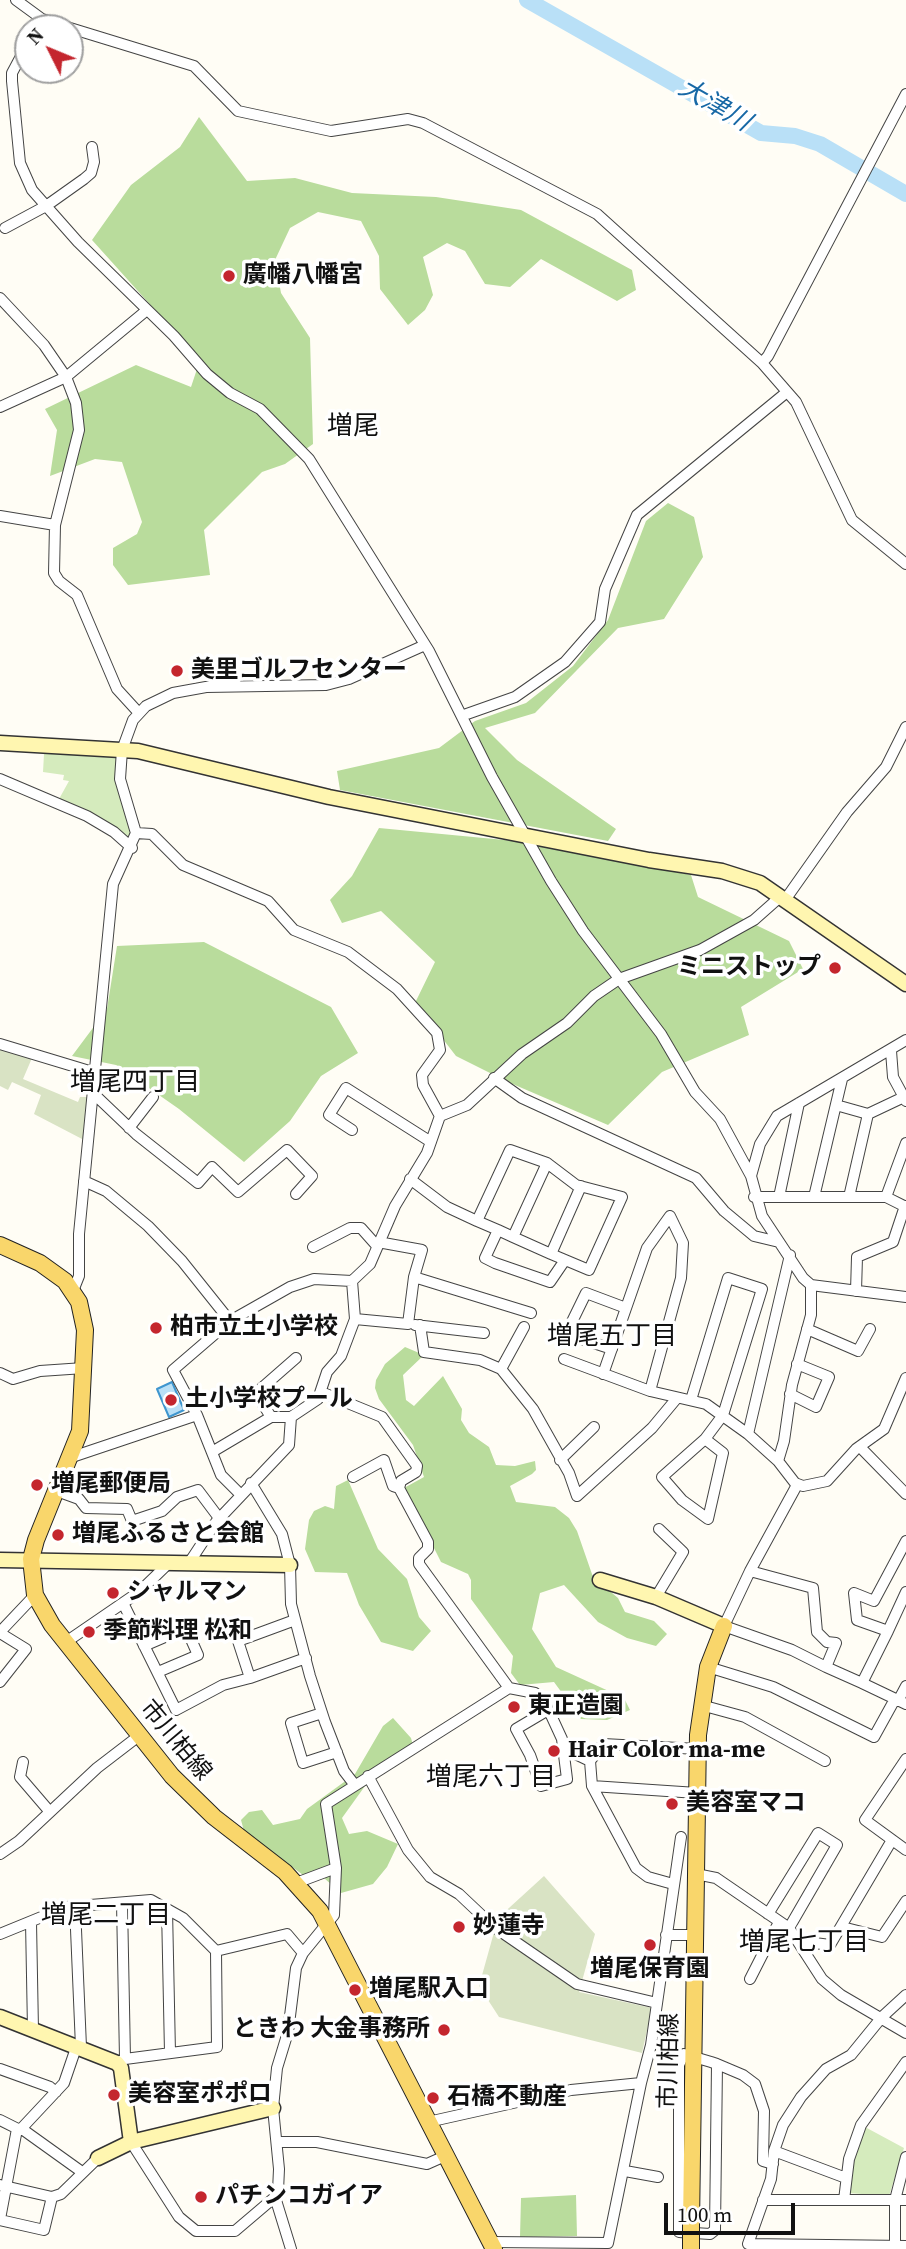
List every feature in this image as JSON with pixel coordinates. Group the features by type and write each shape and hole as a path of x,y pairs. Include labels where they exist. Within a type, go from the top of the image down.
{"main road":[{"name":"市川柏線","path":"0,1244 55,1272 73,1292 85,1330 80,1431 31,1559 35,1595 66,1642 172,1776 202,1807 296,1883 329,1925 492,2246"},
{"name":"市川柏線","path":"691,2249 698,1749 701,1705 708,1667 724,1626"}],"street":[{"path":"16,0 30,14"},
{"path":"84,32 194,66 238,111 331,131 408,119 423,123 597,214 762,363 796,402 852,520 906,564"},
{"path":"14,69 12,73 20,163 32,190 217,384 260,409 309,459 425,645 464,715 492,777 577,921 662,1034 695,1092 720,1119 751,1176 754,1197 779,1242 811,1285 811,1315 790,1394 784,1441 778,1461"},
{"path":"762,363 906,94"},
{"path":"5,228 46,206 91,173 94,162 92,147"},
{"path":"0,298 44,345 66,377 79,417 79,430 55,525 54,573 58,581 77,595 117,689 138,712"},
{"path":"0,407 66,377 147,310"},
{"path":"464,715 515,697 565,662 600,622 605,589 637,515 787,392"},
{"path":"0,516 55,525"},
{"path":"73,1292 79,1276 84,1181 113,884 132,848 136,833 120,779 122,750 138,712 159,698 197,689 326,685 349,679 425,645"},
{"path":"440,1116 467,1105 494,1078 619,979 700,950 754,920 782,898 847,812 886,767 906,727"},
{"path":"0,743 122,750 184,760 329,797 722,871 760,883 906,984"},
{"path":"0,779 87,816 114,832 132,848"},
{"path":"136,833 152,834 183,865 268,901 294,930 348,952 397,989 438,1033 440,1040 437,1058 422,1075 423,1085 440,1116 431,1142 366,1270 352,1281 314,1279 290,1287 230,1321 173,1370 197,1415 221,1475 240,1494"},
{"path":"751,1176 760,1144 777,1116 906,1040"},
{"path":"0,1044 96,1073"},
{"path":"836,1105 868,1114 905,1099 893,1077 891,1051"},
{"path":"494,1078 522,1098 696,1178 724,1211 754,1236 779,1242"},
{"path":"814,1197 842,1079"},
{"path":"352,1130 329,1115 346,1088 431,1142"},
{"path":"94,1094 129,1128 198,1183 212,1167 239,1192 287,1150 312,1176 296,1194"},
{"path":"129,1128 153,1097"},
{"path":"779,1197 799,1103"},
{"path":"849,1197 868,1114"},
{"path":"886,1197 906,1143"},
{"path":"410,1179 447,1207 477,1221 551,1254 589,1270 622,1197 581,1186 547,1164 510,1150 477,1221"},
{"path":"513,1237 547,1164"},
{"path":"84,1181 106,1191 148,1226 182,1261 230,1321"},
{"path":"551,1254 581,1186"},
{"path":"754,1197 886,1197 905,1206 892,1242 857,1257 856,1291"},
{"path":"603,1374 647,1248 670,1216 683,1243 681,1278 650,1391"},
{"path":"313,1247 350,1228 360,1228 378,1244 422,1250 414,1277 408,1324"},
{"path":"498,1230 485,1258 495,1263 550,1282 565,1260"},
{"path":"748,1434 790,1255"},
{"path":"414,1277 531,1313"},
{"path":"691,1400 728,1278 762,1289 723,1415 705,1438 662,1477 682,1500 708,1519 723,1453 705,1438"},
{"path":"212,1452 271,1418 291,1417 318,1399 327,1372 341,1356 355,1319 352,1281"},
{"path":"811,1285 906,1297"},
{"path":"612,1349 566,1334 586,1293 626,1308"},
{"path":"355,1319 484,1333"},
{"path":"420,1325 424,1352 480,1360 500,1369 533,1409 569,1473 577,1496 652,1428 677,1398"},
{"path":"500,1369 524,1327"},
{"path":"807,1329 858,1351 870,1329"},
{"path":"271,1418 256,1393 296,1358"},
{"path":"564,1359 650,1391 691,1400 723,1415 778,1461 797,1485"},
{"path":"790,1394 816,1407 829,1377 797,1364"},
{"path":"0,1373 13,1379 40,1371 84,1368"},
{"path":"797,1485 827,1481 860,1447 884,1429 905,1385"},
{"path":"321,1392 382,1417 391,1426 417,1466 416,1472 401,1482 399,1488"},
{"path":"72,1457 197,1415"},
{"path":"189,1563 219,1518 289,1445 291,1417"},
{"path":"560,1460 594,1427"},
{"path":"860,1447 904,1491"},
{"path":"353,1477 384,1460 393,1486 399,1488 428,1542 428,1549 419,1558 419,1564 453,1608 472,1641 509,1688 535,1693 548,1710 565,1749 567,1779 541,1786 530,1755 516,1729 548,1710"},
{"path":"904,1491 906,1476"},
{"path":"251,1483 282,1534 290,1565 295,1620 322,1713 337,1752 354,1784"},
{"path":"724,1626 750,1571 797,1485"},
{"path":"57,1491 79,1499 86,1508 127,1510 132,1521 162,1511 177,1497 198,1490 219,1518"},
{"path":"656,1597 683,1552 659,1529"},
{"path":"888,1631 857,1620 854,1593 874,1601 906,1541"},
{"path":"0,1560 290,1565"},
{"path":"66,1642 122,1604 169,1563"},
{"path":"750,1571 814,1588 816,1594 813,1612 817,1632 827,1642 836,1643 827,1667"},
{"path":"600,1580 656,1597 724,1626 792,1650 900,1701"},
{"path":"862,1683 906,1592"},
{"path":"0,1682 26,1649 0,1633 35,1595"},
{"path":"122,1604 176,1710 223,1685 306,1658"},
{"path":"250,1678 238,1642 295,1620"},
{"path":"144,1646 186,1628 198,1655 158,1672"},
{"path":"708,1667 773,1687 874,1737 900,1701 906,1686"},
{"path":"122,1903 121,2068 131,2143 179,2217 196,2231 235,2231 275,2197 278,2191 273,2108 276,2068 288,2032 293,1978 303,1953 329,1925 334,1914 336,1868 326,1804 509,1688"},
{"path":"701,1705 745,1717 825,1761"},
{"path":"322,1713 291,1723 303,1763 337,1752"},
{"path":"0,1854 139,1735"},
{"path":"673,1884 648,1877 636,1868 592,1786 590,1760 603,1744 698,1749"},
{"path":"565,1749 590,1760"},
{"path":"799,1941 830,1945 902,1844 865,1820 906,1759"},
{"path":"23,1762 20,1777 50,1812"},
{"path":"368,1776 408,1850 430,1878 459,1894 494,1927 577,1984 657,2003"},
{"path":"592,1786 697,1793"},
{"path":"750,1979 837,1846 818,1833 768,1914"},
{"path":"492,2246 608,2243 625,2171 657,2003 681,1837"},
{"path":"296,1883 336,1868"},
{"path":"696,1874 716,1878 784,1925 799,1941 822,1979 841,1995 906,2033"},
{"path":"0,1934 75,1906 151,1900 183,1918 216,1951 216,2047 121,2061 0,2017"},
{"path":"842,1927 882,1937 906,1901"},
{"path":"51,2197 44,2230 0,2220 3,2186 20,2129 64,2083 79,2046 75,1906"},
{"path":"167,1909 170,2053"},
{"path":"30,1922 33,2030"},
{"path":"216,1951 287,1934 303,1953"},
{"path":"666,1935 694,1935"},
{"path":"906,1995 882,2017 851,2055 826,2069 783,2124 748,2244 900,2246 900,2200 906,2157"},
{"path":"717,2064 715,2230 710,2234 681,2234 678,2230 680,2065 684,2054 717,2064 743,2075 755,2084 764,2111 762,2161 773,2164"},
{"path":"844,2200 849,2159 861,2125 906,2062"},
{"path":"0,2069 50,2087 56,2092"},
{"path":"428,2122 571,2090 641,2083"},
{"path":"3,2186 51,2197 61,2194 98,2158 131,2143 273,2108"},
{"path":"0,2120 20,2129 82,2172"},
{"path":"277,2142 317,2142 427,2164 445,2156"},
{"path":"774,2151 846,2178"},
{"path":"625,2171 658,2177"},
{"path":"275,2197 290,2249"},
{"path":"763,2200 900,2200"}],"green space":[{"path":"199,117 247,181 295,178 352,193 436,197 521,210 632,270 636,290 617,301 541,259 510,287 485,284 465,251 447,243 423,257 433,295 425,310 408,325 380,289 379,256 361,221 318,212 290,228 275,260 281,293 310,338 313,444 285,464 262,472 204,530 210,575 128,585 113,565 113,548 137,534 142,522 122,462 95,459 50,476 57,430 45,409 136,365 191,387 200,360 92,240 131,185 180,147"},
{"path":"668,503 694,517 703,557 664,619 618,628 535,713 485,728 517,760 616,829 608,841 340,790 337,771 439,748 475,721 526,703 573,666 608,620 646,521"},
{"path":"119,753 132,833 130,841 59,799 69,781 63,780 64,775 43,772 44,754"},
{"path":"379,828 515,841 691,875 698,897 789,941 803,969 741,1007 749,1035 662,1072 608,1125 508,1082 456,1056 415,1003 435,962 381,911 342,923 330,900 352,876"},
{"path":"204,942 331,1007 358,1053 321,1076 290,1121 244,1162 179,1109 116,1065 72,1056 107,1009 117,946"},
{"path":"0,1048 32,1058 23,1079 78,1102 80,1097 90,1097 84,1140 34,1114 41,1095 12,1082 8,1090 0,1086"},
{"path":"405,1347 424,1355 403,1375 406,1400 414,1406 443,1376 462,1409 461,1420 469,1433 489,1447 496,1465 515,1466 535,1461 536,1470 532,1474 510,1486 516,1502 555,1507 569,1518 577,1531 593,1577 618,1598 625,1612 654,1621 667,1634 656,1646 627,1638 598,1622 564,1585 540,1593 532,1629 556,1667 624,1698 630,1710 607,1720 581,1719 554,1682 520,1685 511,1673 513,1656 471,1599 471,1580 468,1574 441,1562 404,1488 424,1477 413,1445 379,1399 375,1388 376,1380 385,1364"},
{"path":"348,1480 378,1549 407,1579 419,1617 431,1631 413,1651 381,1642 359,1605 347,1573 315,1572 305,1549 309,1520 314,1511 325,1506 334,1509 336,1486"},
{"path":"393,1718 411,1738 415,1753 365,1786 342,1818 349,1834 367,1831 398,1844 387,1867 373,1884 341,1893 324,1878 303,1875 244,1831 241,1820 249,1812 262,1810 273,1825 300,1819 307,1809 355,1774 383,1726"},
{"path":"544,1876 595,1934 579,1992 652,2008 642,2053 499,2017 479,1986 498,1918"},
{"path":"865,2127 904,2148 889,2196 848,2193 852,2161"},
{"path":"576,2195 577,2236 520,2237 521,2198"}],"water":[{"name":"土小学校プール","path":"172,1382 184,1410 169,1417 157,1389"}],"waterway":[{"name":"大津川","path":"527,0 761,133 795,136 820,144 906,194"}],"place":[{"name":"廣幡八幡宮","path":"229,276"},
{"name":"美里ゴルフセンター","path":"177,671"},
{"name":"ミニストップ","path":"835,968"},
{"name":"柏市立土小学校","path":"156,1328"},
{"name":"土小学校プール","path":"171,1400"},
{"name":"増尾郵便局","path":"37,1485"},
{"name":"増尾ふるさと会館","path":"58,1535"},
{"name":"シャルマン","path":"113,1593"},
{"name":"季節料理 松和","path":"89,1632"},
{"name":"東正造園","path":"514,1707"},
{"name":"Hair Color ma-me","path":"554,1751"},
{"name":"美容室マコ","path":"672,1804"},
{"name":"妙蓮寺","path":"459,1927"},
{"name":"増尾保育園","path":"650,1945"},
{"name":"増尾駅入口","path":"355,1990"},
{"name":"ときわ 大金事務所","path":"444,2030"},
{"name":"美容室ポポロ","path":"114,2095"},
{"name":"石橋不動産","path":"433,2098"},
{"name":"パチンコガイア","path":"201,2197"}],"district":[{"name":"増尾","path":"353,427"},
{"name":"増尾四丁目","path":"135,1083"},
{"name":"増尾五丁目","path":"612,1337"},
{"name":"増尾六丁目","path":"491,1778"},
{"name":"増尾二丁目","path":"106,1916"},
{"name":"増尾七丁目","path":"804,1943"}]}
